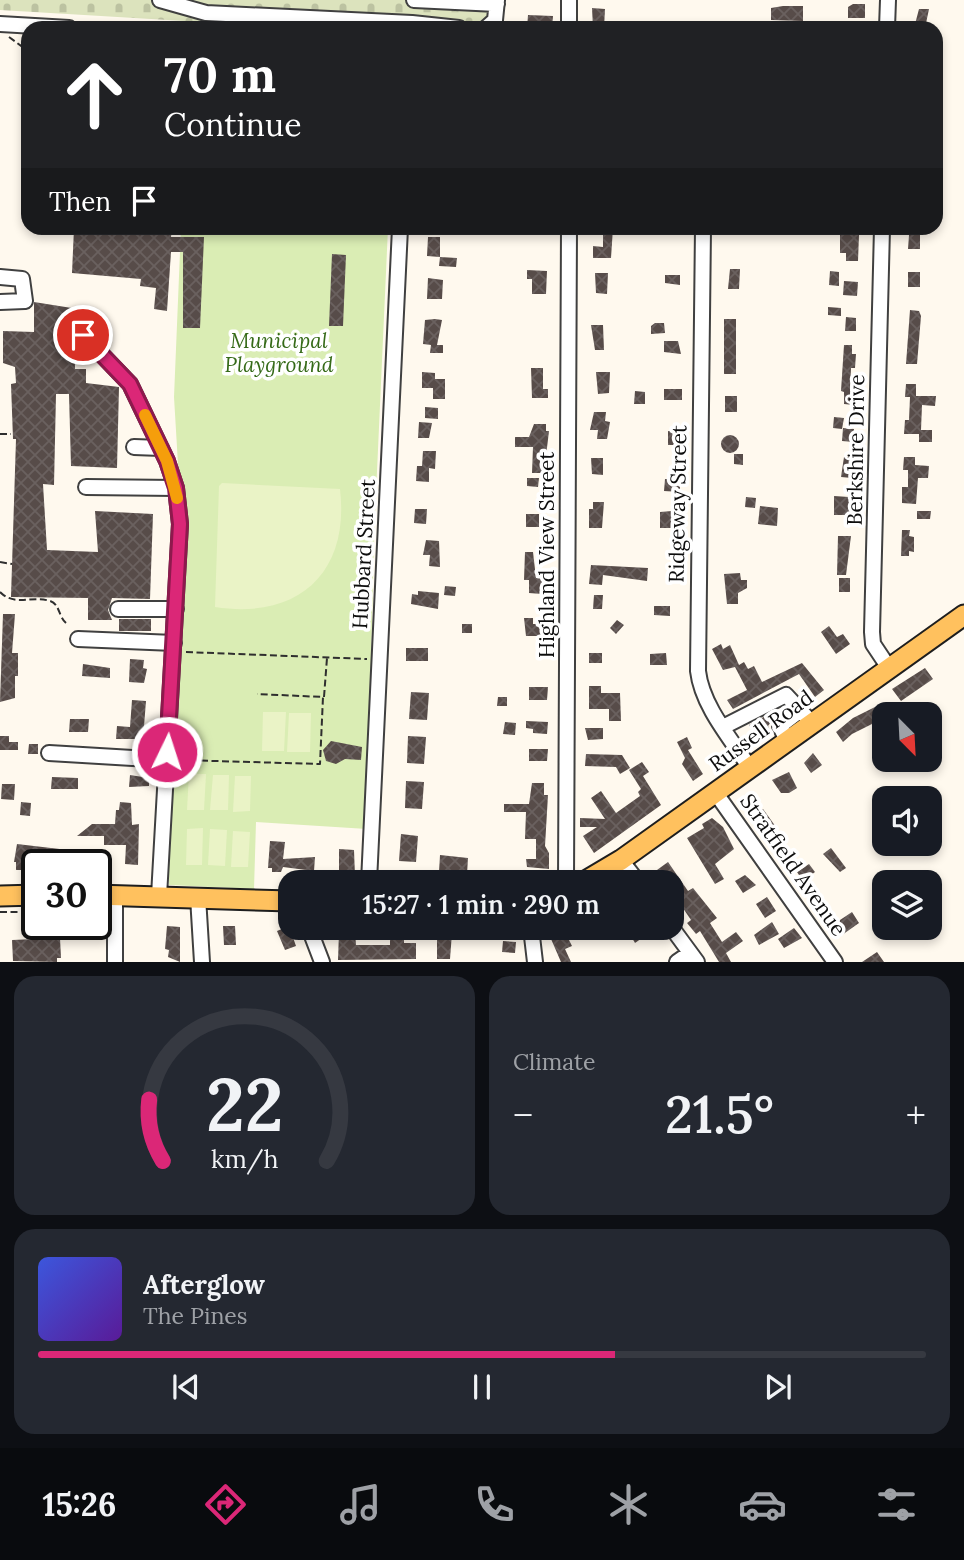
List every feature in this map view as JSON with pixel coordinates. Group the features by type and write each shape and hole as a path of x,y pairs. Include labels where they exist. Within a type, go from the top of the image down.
{"main road":[{"name":"Russell Road","path":"604,870 787,741 806,717 889,668 964,615"},
{"path":"0,896 21,895"},
{"path":"112,895 278,900"}],"street":[{"path":"160,0 206,13 342,21"},
{"path":"230,13 250,0"},
{"path":"414,0 497,2 494,21"},
{"path":"569,0 569,21"},
{"path":"887,21 888,0"},
{"path":"0,24 21,25"},
{"name":"Hubbard Street","path":"370,870 400,235"},
{"name":"Highland View Street","path":"566,870 569,235"},
{"name":"Ridgeway Street","path":"703,235 697,659 702,689 750,768"},
{"name":"Berkshire Drive","path":"882,235 872,632 873,644 889,668"},
{"path":"0,276 22,279 26,301 0,302"},
{"path":"83,335 130,384 161,448 176,488 180,524 176,609 180,647 173,760 159,896"},
{"path":"134,447 161,448"},
{"path":"86,487 176,488"},
{"path":"118,609 176,609"},
{"path":"78,639 180,647"},
{"path":"723,727 786,695 806,717"},
{"path":"49,754 173,760"},
{"name":"Stratfield Avenue","path":"715,792 835,961"},
{"path":"621,860 629,870"},
{"path":"198,897 202,961"},
{"path":"112,939 115,961"},
{"path":"314,940 322,961"},
{"path":"532,940 535,961"},
{"path":"677,961 694,957 681,940"}],"path":[{"path":"0,32 21,46"},
{"path":"0,433 11,434"},
{"path":"0,562 12,564"},
{"path":"0,592 11,600 49,601 58,606 66,623"},
{"path":"180,647 374,660"},
{"path":"173,760 320,764 327,658"},
{"path":"257,694 323,697"},
{"path":"0,912 21,912"}],"green space":[{"path":"0,0 502,0 502,21 183,21 0,10"},
{"name":"Municipal Playground","path":"181,235 388,235 374,538 367,829 256,822 254,889 169,885 179,481 174,397"},
{"path":"222,483 340,489 341,519 336,545 327,567 312,584 294,598 271,606 245,609 215,607 219,486"},
{"path":"263,712 286,712 284,751 262,751"},
{"path":"289,713 311,713 310,752 287,752"},
{"path":"189,774 206,774 204,810 187,810"},
{"path":"213,775 229,775 228,810 210,810"},
{"path":"235,776 251,776 250,811 233,812"},
{"path":"203,828 202,865 186,865 187,829"},
{"path":"210,829 227,830 225,866 208,865"},
{"path":"233,831 250,832 248,867 231,867"}],"building":[{"path":"865,4 865,18 848,18 848,7"},
{"path":"803,6 803,21 771,20 771,8"},
{"path":"592,8 605,9 604,21 593,21"},
{"path":"919,9 929,9 926,21 916,21"},
{"path":"528,15 553,16 553,21 528,21"},
{"path":"74,235 204,237 200,328 183,328 183,252 171,252 167,311 154,309 156,288 140,286 141,279 72,273"},
{"path":"603,235 613,235 611,258 593,258 593,246 603,247"},
{"path":"840,235 859,235 858,261 846,261 846,253 840,253"},
{"path":"909,235 920,235 920,249 908,249"},
{"path":"428,237 440,237 440,257 427,256"},
{"path":"332,254 346,255 343,326 329,326"},
{"path":"440,257 457,258 456,267 439,266"},
{"path":"730,269 740,269 739,289 728,289"},
{"path":"527,270 547,271 546,294 532,294 532,279 527,279"},
{"path":"830,271 839,272 839,286 829,285"},
{"path":"908,272 920,272 920,287 908,287"},
{"path":"595,273 608,273 607,294 596,293"},
{"path":"665,275 680,275 680,285 665,283"},
{"path":"428,278 443,280 442,299 427,299"},
{"path":"844,281 858,282 857,296 843,295"},
{"path":"34,302 78,309 74,333 75,369 86,369 86,383 119,387 117,468 71,466 69,394 56,394 54,485 43,484 47,550 98,552 95,511 153,514 150,599 112,598 108,610 112,620 88,620 88,598 11,597 16,439 13,439 11,384 16,383 15,367 3,363 3,331 34,332"},
{"path":"828,307 841,308 841,316 828,315"},
{"path":"910,310 919,311 921,316 917,364 906,364"},
{"path":"846,317 856,318 856,331 845,331"},
{"path":"724,319 736,319 736,374 724,374"},
{"path":"425,320 442,320 437,345 443,345 443,353 430,353 431,345 423,344"},
{"path":"664,323 665,333 651,334 651,326"},
{"path":"591,325 603,325 604,350 595,350"},
{"path":"664,341 678,341 681,354 664,352"},
{"path":"844,345 852,345 852,354 856,354 855,368 851,368 850,391 855,391 854,405 844,404 844,392 841,391"},
{"path":"531,368 543,368 543,389 548,389 548,398 532,398"},
{"path":"422,372 435,373 435,379 445,379 445,399 433,399 433,388 422,388"},
{"path":"596,372 610,372 609,393 598,394"},
{"path":"906,384 916,384 916,396 936,396 935,406 922,405 921,430 932,430 932,442 919,442 919,434 904,434 905,420 909,420 910,397 905,397"},
{"path":"664,389 682,389 682,400 664,400"},
{"path":"635,391 645,392 645,404 634,404"},
{"path":"725,396 737,396 737,412 725,412"},
{"path":"425,407 438,408 438,419 425,418"},
{"path":"594,412 606,412 605,421 610,422 607,439 597,439 598,430 590,430"},
{"path":"834,417 844,418 842,429 833,428"},
{"path":"419,422 432,423 429,438 418,438"},
{"path":"534,424 546,424 546,431 549,431 544,473 532,473 533,447 515,447 515,437 529,437"},
{"path":"843,428 854,429 853,442 842,441"},
{"path":"668,431 679,431 679,445 668,445"},
{"path":"730,435 736,438 739,444 736,450 730,453 724,450 721,444 724,438"},
{"path":"423,451 436,451 435,469 429,468 429,482 416,481 417,466 422,466"},
{"path":"734,454 743,454 743,465 734,464"},
{"path":"844,457 852,458 852,478 841,477"},
{"path":"904,457 915,457 915,465 929,466 928,478 918,478 916,504 902,503 902,487 908,487 908,470 903,470"},
{"path":"591,458 603,458 603,475 592,474"},
{"path":"527,478 539,478 538,487 527,486"},
{"path":"665,479 680,480 680,492 664,491"},
{"path":"834,496 849,497 849,501 852,501 851,515 834,515"},
{"path":"746,497 756,498 755,508 745,507"},
{"path":"593,502 604,502 602,528 589,528 589,509 593,509"},
{"path":"760,506 778,508 777,526 758,524"},
{"path":"415,509 427,509 426,524 414,523"},
{"path":"672,511 672,528 660,528 660,512"},
{"path":"917,511 931,511 930,519 917,519"},
{"path":"526,514 539,514 539,527 526,527"},
{"path":"902,530 910,530 909,536 914,537 914,552 909,551 909,556 901,556"},
{"path":"838,536 851,536 846,575 837,575"},
{"path":"426,540 439,541 440,567 429,566 430,555 423,555"},
{"path":"525,552 533,552 536,578 542,578 542,594 529,593 529,580 524,580"},
{"path":"591,565 648,568 647,581 603,575 602,585 589,584"},
{"path":"740,573 741,580 747,580 747,588 738,593 738,604 727,604 724,574"},
{"path":"839,578 850,578 850,592 839,592"},
{"path":"445,586 456,587 455,596 444,595"},
{"path":"418,591 439,593 438,609 411,604 412,594 418,595"},
{"path":"594,595 603,595 602,609 593,609"},
{"path":"654,606 670,606 670,616 654,615"},
{"path":"3,614 15,614 12,653 18,653 18,676 15,676 15,698 0,702"},
{"path":"524,618 533,618 533,624 544,624 544,636 526,636"},
{"path":"119,619 151,619 151,631 119,631"},
{"path":"617,620 624,625 616,634 610,628"},
{"path":"462,624 472,624 472,633 462,633"},
{"path":"829,626 837,637 843,634 850,644 836,654 821,632"},
{"path":"721,644 723,649 730,645 739,665 744,662 748,669 754,666 762,682 802,663 824,690 815,697 799,674 733,709 727,700 747,690 735,667 723,670 712,649"},
{"path":"406,648 428,648 428,661 406,661"},
{"path":"589,653 602,653 602,663 589,663"},
{"path":"666,653 667,665 650,665 650,654"},
{"path":"130,659 144,660 143,668 147,669 144,683 129,682"},
{"path":"83,664 110,668 110,678 82,676"},
{"path":"925,668 933,679 901,701 892,689"},
{"path":"589,686 601,686 601,693 620,693 621,721 609,721 609,709 589,709"},
{"path":"529,687 548,687 547,700 529,700"},
{"path":"411,692 429,693 427,720 409,719"},
{"path":"498,697 507,697 507,706 497,706"},
{"path":"132,700 146,701 143,739 116,739 117,726 130,727"},
{"path":"872,708 872,724 843,742 836,732 853,718"},
{"path":"771,713 774,718 768,726 770,730 761,735 754,734 749,725"},
{"path":"70,719 89,719 88,732 69,732"},
{"path":"526,721 548,722 547,734 533,733 533,729 526,728"},
{"path":"505,722 516,723 515,735 503,734"},
{"path":"585,728 603,728 603,739 588,740"},
{"path":"0,736 9,736 9,742 18,742 18,750 0,750"},
{"path":"408,736 426,737 424,764 407,763"},
{"path":"687,737 692,748 688,750 703,774 693,781 682,764 685,758 677,742"},
{"path":"331,741 362,747 361,760 345,759 336,764 326,761 323,750"},
{"path":"29,744 38,744 38,754 28,754"},
{"path":"529,749 548,749 547,761 529,761"},
{"path":"813,753 822,765 811,773 804,763"},
{"path":"586,754 622,755 630,768 620,774 616,767 585,766"},
{"path":"642,762 649,772 643,776 661,805 594,853 583,836 597,827 580,827 580,818 605,819 591,798 601,791 616,813 640,796 638,792 641,789 629,770"},
{"path":"789,772 797,788 789,793 781,793 772,780"},
{"path":"130,775 149,778 149,786 129,787"},
{"path":"52,777 78,778 78,789 51,789"},
{"path":"406,781 424,782 422,809 405,808"},
{"path":"532,783 544,783 544,795 548,795 545,846 549,853 549,869 527,867 526,859 536,859 536,839 525,839 526,812 504,812 504,804 529,804"},
{"path":"2,784 15,784 14,800 1,799"},
{"path":"21,802 31,803 30,816 20,815"},
{"path":"120,802 131,803 132,825 139,824 138,865 125,864 126,845 104,845 104,836 77,836 92,824 115,824 116,810 119,810"},
{"path":"763,809 776,827 768,833 755,815"},
{"path":"712,818 723,827 734,849 715,864 724,879 715,884 687,838 704,828 702,824"},
{"path":"401,834 418,836 416,862 399,861"},
{"path":"270,841 285,842 283,859 315,857 314,870 283,867 278,872 272,872 272,868 268,868"},
{"path":"17,844 60,849 21,849 21,870 16,870 14,862"},
{"path":"831,848 846,868 840,872 823,854"},
{"path":"339,849 354,850 355,870 339,870"},
{"path":"440,855 468,858 467,870 439,870"},
{"path":"668,862 674,870 657,870"},
{"path":"809,864 815,872 803,881 797,872"},
{"path":"745,875 756,885 743,893 735,881"},
{"path":"684,885 688,891 693,888 717,918 710,923 722,942 736,932 743,941 726,953 731,962 719,962 700,931 696,934 687,923 691,920 684,910"},
{"path":"767,897 776,911 765,918 756,904"},
{"path":"852,912 859,923 842,935 834,924"},
{"path":"772,922 779,934 759,945 754,935"},
{"path":"167,926 180,927 180,962 168,957 169,950 165,949"},
{"path":"223,926 235,926 236,945 224,945"},
{"path":"794,928 802,938 784,948 778,939"},
{"path":"12,940 60,940 61,958 57,958 57,962 13,961"},
{"path":"281,940 294,940 296,946 285,950"},
{"path":"339,940 356,940 356,945 390,945 390,940 416,943 416,959 338,960"},
{"path":"437,940 451,940 450,959 437,959"},
{"path":"551,940 569,940 572,946 565,949 571,962 561,962"},
{"path":"503,941 516,942 515,953 502,952"},
{"path":"877,952 884,962 862,962"}],"slow traffic":[{"path":"145,415 167,461 177,498"}],"route":[{"path":"83,335 130,384 167,461 176,488 180,524 167,752"}]}
